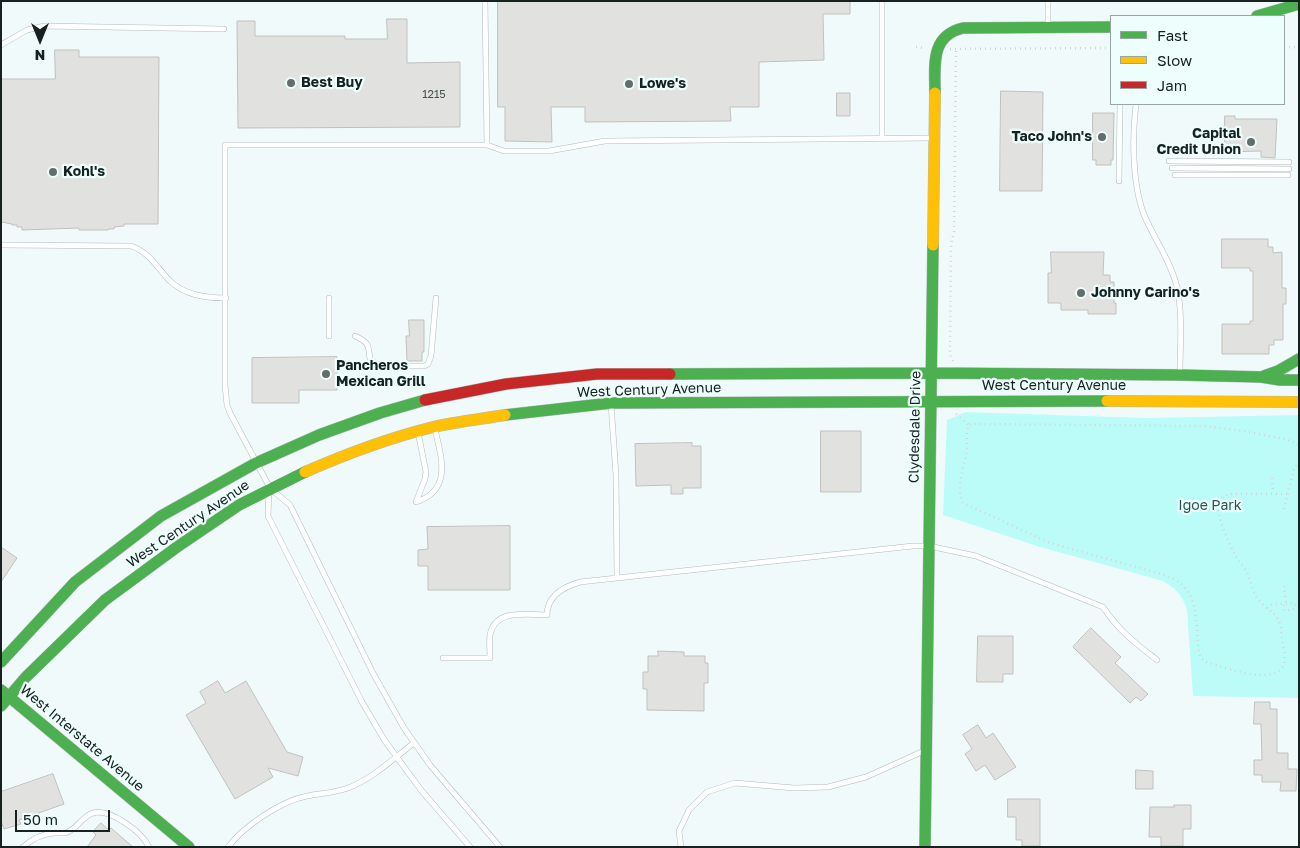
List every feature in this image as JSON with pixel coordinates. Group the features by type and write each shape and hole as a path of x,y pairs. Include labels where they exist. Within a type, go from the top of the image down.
{"main road":[{"path":"1260,15 1299,4"},
{"path":"937,48 942,38 957,29 1110,27"},
{"name":"Clydesdale Drive","path":"925,847 934,138 937,48"},
{"path":"1261,377 1278,371 1299,359"},
{"name":"West Century Avenue","path":"1,662 75,582 161,516 256,464 319,435 380,413 446,395 526,381 597,374 956,373 1180,375 1299,380"},
{"name":"West Century Avenue","path":"4,698 104,600 239,504 342,456 434,427 513,414 611,403 931,401 1299,402"},
{"name":"West Interstate Avenue","path":"4,698 189,847"}],"lane":[{"path":"485,1 486,145"},
{"path":"882,1 882,138"},
{"path":"1048,1 1048,28"},
{"path":"1,45 27,30 44,26 224,29"},
{"path":"1119,181 1120,105"},
{"path":"1136,105 1135,181 1144,214 1173,275 1176,286 1180,310 1180,375"},
{"path":"500,847 414,743 374,675 290,505 270,488 227,405 225,385 225,145 486,145 504,151 549,151 605,141 934,138"},
{"path":"1169,161 1289,162"},
{"path":"1172,168 1289,169"},
{"path":"1175,175 1288,175"},
{"path":"1,245 131,246 149,256 168,280 183,290 203,297 226,298"},
{"path":"328,298 328,336"},
{"path":"355,336 364,340 370,346 370,359 378,366 424,366 428,364 431,356 436,298"},
{"path":"611,403 616,475 616,577"},
{"path":"418,431 426,472 416,502 424,500 436,489 442,474 442,459 434,427"},
{"path":"270,488 268,516 362,702 396,756 421,790 470,847"},
{"path":"443,658 490,658 490,632 492,627 501,618 512,615 547,615 547,607 550,600 566,587 586,581 913,546 928,546 976,556 1104,607 1115,624 1124,633 1157,660"},
{"path":"228,847 242,830 282,806 296,799 350,788 414,743"},
{"path":"682,847 679,831 682,824 689,810 707,792 735,783 794,788 828,787 866,777 926,750"},
{"path":"23,847 45,834 64,833 72,830 91,813 101,812 112,814 145,839 149,847"}],"path":[{"path":"916,47 956,49 1110,48"},
{"path":"1285,47 1299,47"},
{"path":"956,49 954,232 951,244 950,356 956,362 956,373"},
{"path":"956,401 956,414 969,425 1203,426 1243,430 1285,438 1296,443 1299,447"},
{"path":"969,425 967,430 968,448 961,489 961,498 964,503 1050,543 1165,575 1179,582 1189,591 1193,600 1198,653 1203,660 1250,675 1263,675 1279,670 1286,661 1286,655 1279,620 1257,599 1246,572 1234,554 1217,507 1220,499 1229,494 1287,494"},
{"path":"1284,509 1294,468 1299,463"},
{"path":"1272,478 1273,493"},
{"path":"1267,609 1271,605 1286,604 1294,603 1298,608 1285,611 1283,606 1286,604 1284,586"}],"green space":[{"name":"Igoe Park","path":"966,412 1146,418 1299,415 1299,698 1193,696 1187,610 1181,596 1172,587 1163,581 1040,547 943,515 947,420"}],"building":[{"name":"Lowe's","path":"498,1 850,1 850,14 823,14 824,60 759,62 759,107 730,107 731,121 585,122 585,107 551,107 552,142 505,141 505,107 498,107"},
{"path":"387,19 407,19 407,63 460,62 460,127 238,128 237,21 255,21 255,36 345,36 345,39 387,39"},
{"path":"55,50 79,50 79,57 159,57 158,224 124,224 124,226 108,230 79,230 79,228 22,230 22,227 17,227 17,225 1,222 1,79 55,79"},
{"path":"1001,91 1043,92 1042,191 1000,191"},
{"path":"837,93 850,93 850,116 837,116"},
{"name":"Taco John's","path":"1093,113 1114,113 1113,160 1111,160 1111,165 1096,165 1096,160 1093,160"},
{"name":"Capital Credit Union","path":"1225,116 1235,116 1235,119 1277,119 1275,158 1261,157 1261,151 1225,152"},
{"path":"1222,239 1268,239 1268,247 1273,247 1273,253 1282,252 1282,288 1286,288 1286,304 1283,304 1283,340 1274,340 1274,345 1269,345 1269,354 1222,354 1222,324 1250,324 1250,321 1253,321 1253,271 1250,271 1250,268 1222,268"},
{"name":"Johnny Carino's","path":"1051,252 1104,252 1103,275 1110,275 1110,282 1114,282 1116,314 1088,314 1088,310 1061,310 1061,303 1048,303 1048,273 1051,273"},
{"path":"409,320 424,320 424,352 422,352 422,361 407,361 406,336 409,336"},
{"path":"337,357 337,390 299,390 299,403 252,403 252,358"},
{"path":"821,431 861,431 861,492 821,492"},
{"path":"692,443 692,446 701,446 701,488 683,488 683,494 671,494 671,485 636,486 635,444"},
{"path":"510,526 510,590 428,590 428,566 418,566 418,550 428,549 427,527"},
{"path":"1,547 17,558 1,582"},
{"path":"1091,628 1121,657 1115,663 1148,694 1141,701 1136,697 1130,703 1073,647"},
{"path":"978,636 1013,636 1013,674 1003,674 1003,682 977,682"},
{"path":"658,651 684,652 684,656 705,656 705,663 708,663 708,683 704,683 704,711 647,710 647,689 643,689 643,672 648,672 648,656 658,656"},
{"path":"218,681 225,693 246,681 287,752 303,757 298,776 268,768 273,777 235,799 186,715 206,703 200,692"},
{"path":"1255,702 1270,702 1270,709 1277,709 1277,753 1288,753 1288,769 1297,769 1296,791 1280,791 1281,782 1262,782 1262,775 1254,775 1254,760 1262,760 1261,724 1254,724"},
{"path":"978,725 986,738 993,733 1016,767 995,780 985,765 976,771 965,754 972,749 963,735"},
{"path":"1136,770 1153,771 1153,789 1136,789"},
{"path":"53,774 64,804 19,820 21,824 4,829 1,821 1,792"},
{"path":"1008,799 1040,799 1040,846 1022,846 1022,840 1016,840 1016,817 1008,817"},
{"path":"1174,805 1191,805 1191,829 1183,829 1183,846 1161,846 1161,837 1149,837 1150,807 1174,807"},
{"path":"101,823 109,830 111,828 133,847 87,847 96,835 93,832"}],"traffic: fast":[{"path":"1260,15 1299,4"},
{"path":"935,93 935,62 937,53 940,45 952,32 963,28 1110,27"},
{"path":"925,847 933,245"},
{"path":"1264,376 1278,371 1299,359"},
{"path":"670,374 931,373 1180,375 1299,380"},
{"path":"1,662 75,582 161,516 256,463 319,435 380,413 425,400"},
{"path":"505,415 611,403 1107,401"},
{"path":"1,706 26,677 105,600 177,547 239,505 305,472"},
{"path":"1,690 189,847"}],"traffic: slow":[{"path":"933,245 935,93"},
{"path":"1107,401 1299,402"},
{"path":"305,472 368,447 417,431 505,415"}],"traffic: jam":[{"path":"425,400 506,384 597,374 670,374"}],"place":[{"name":"Best Buy","path":"291,83"},
{"name":"Lowe's","path":"629,84"},
{"name":"Taco John's","path":"1102,137"},
{"name":"Capital Credit Union","path":"1251,142"},
{"name":"Kohl's","path":"53,172"},
{"name":"Johnny Carino's","path":"1081,293"},
{"name":"Pancheros Mexican Grill","path":"326,374"}]}
